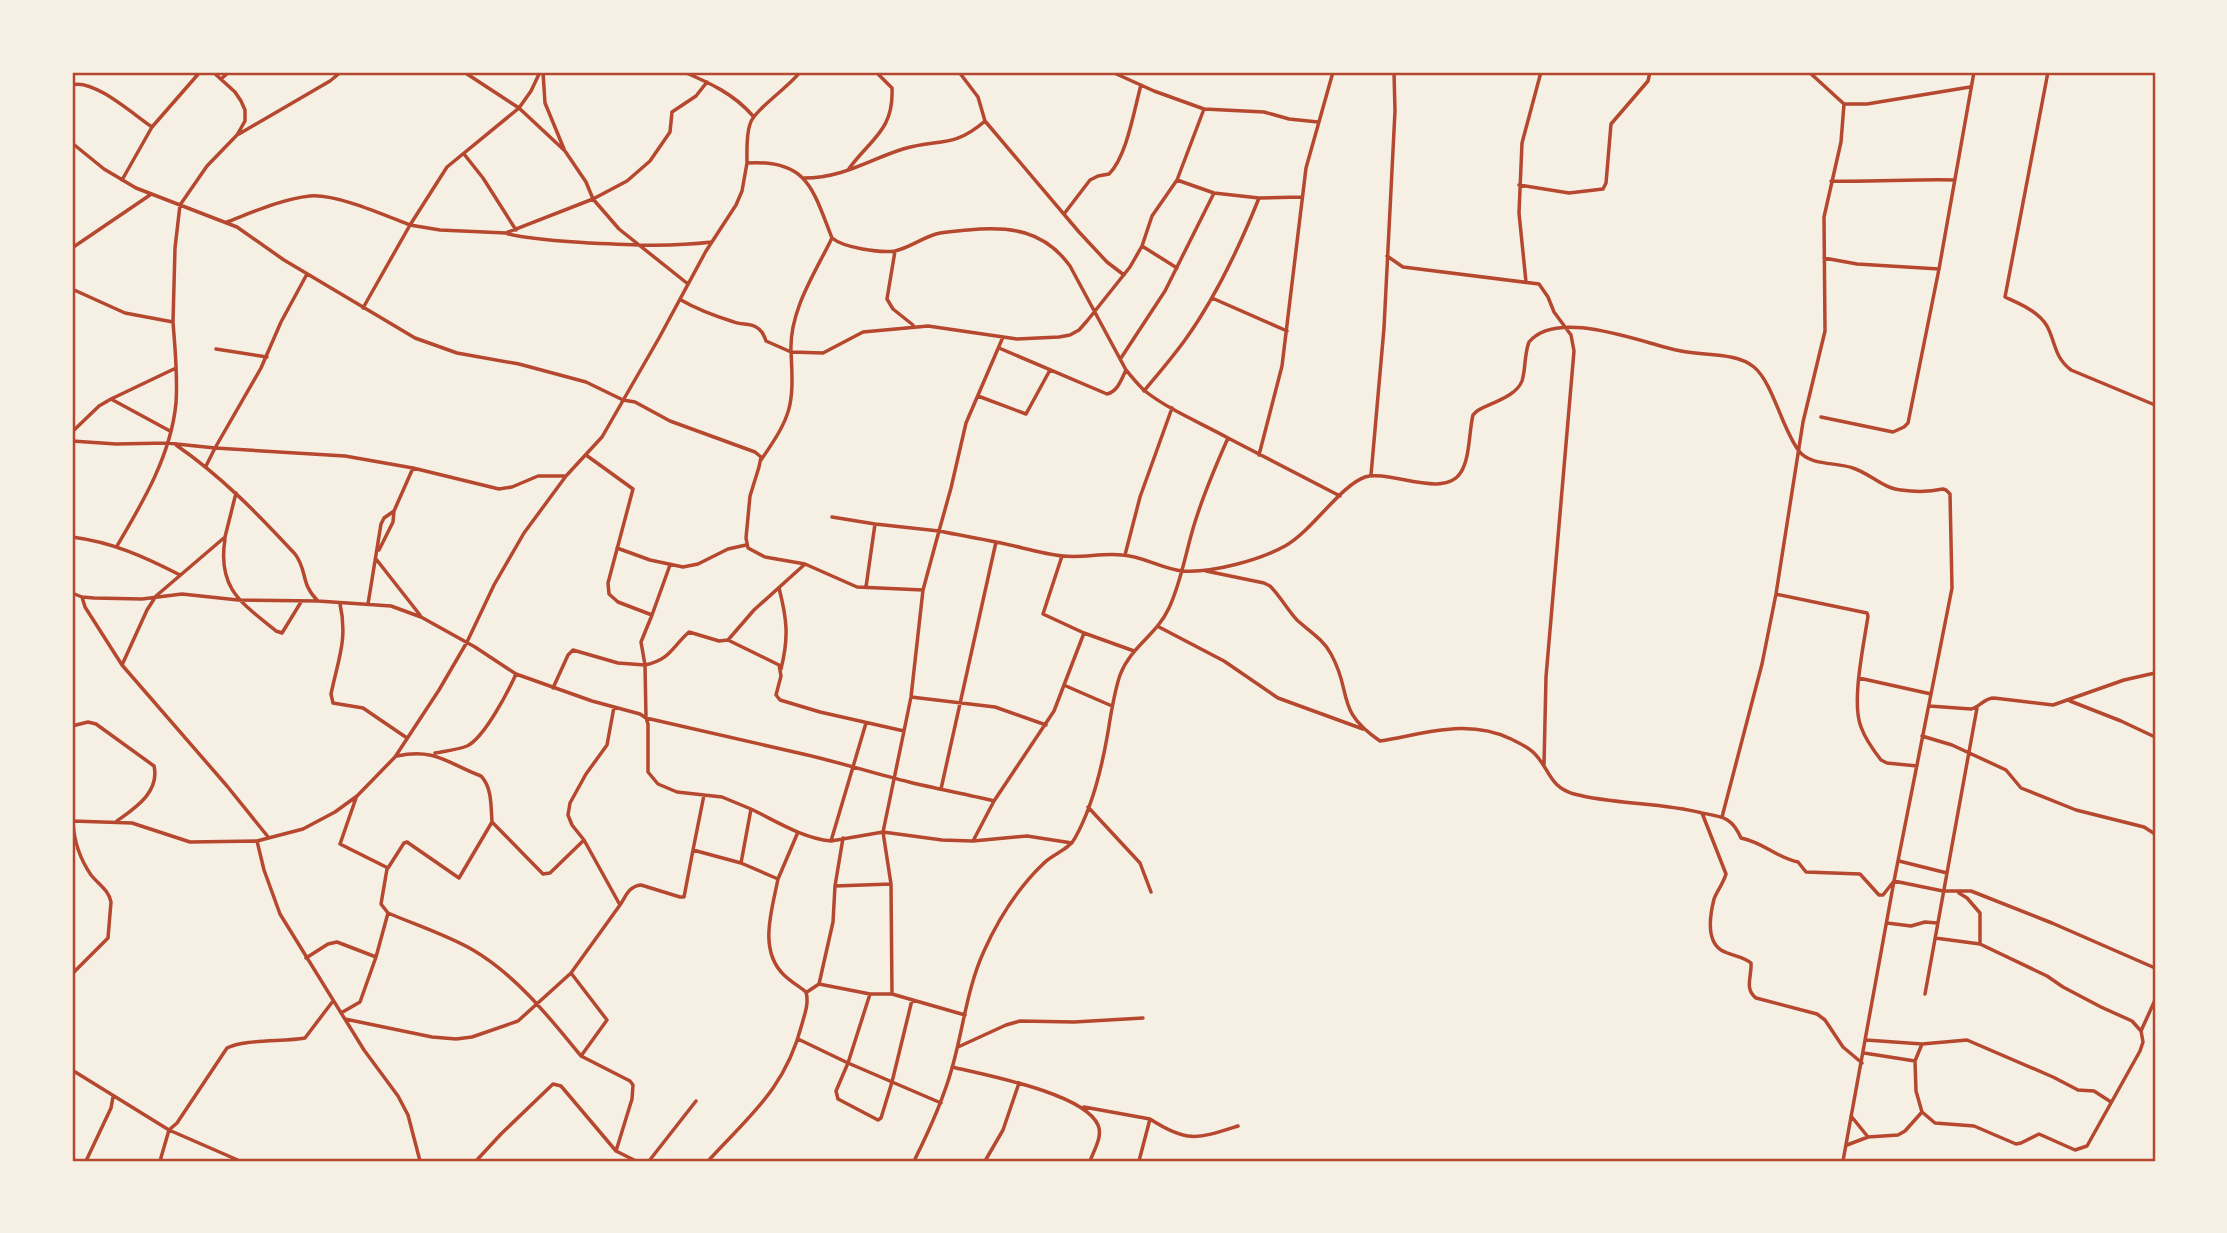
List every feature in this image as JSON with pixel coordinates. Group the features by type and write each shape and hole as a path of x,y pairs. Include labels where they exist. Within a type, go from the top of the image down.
{"street":[{"path":"122,180 152,127 200,72"},
{"path":"117,546 148,492 167,443 176,403 177,368 173,322 175,248 180,205 207,166 237,135 245,121 245,110 235,92 213,72"},
{"path":"221,79 229,72"},
{"path":"237,135 341,72"},
{"path":"464,72 519,108 565,150"},
{"path":"363,308 443,172 519,108 541,72"},
{"path":"541,72 545,103 565,150 586,182 593,199 637,246 654,255 688,284"},
{"path":"684,72 735,98 753,116"},
{"path":"72,974 108,938 111,902 110,896 91,874 75,842 73,821 117,821 147,827 190,842 257,841 289,834 335,812 357,796 395,757 467,642 524,533 565,476 602,437 712,242 736,205 742,191 748,134 753,116 780,94 800,72"},
{"path":"847,171 883,130 890,116 892,88 876,72"},
{"path":"959,72 978,97 985,121 1107,262 1124,275"},
{"path":"1112,72 1204,109 1264,112 1289,119 1318,122"},
{"path":"1259,455 1277,391 1287,331 1306,168 1333,72"},
{"path":"1371,476 1387,256 1395,111 1394,72"},
{"path":"1526,282 1520,235 1519,186 1523,136 1541,72"},
{"path":"1519,186 1569,193 1603,189 1606,183 1611,124 1648,81 1650,72"},
{"path":"1809,72 1844,104 1867,104 1970,88"},
{"path":"1821,417 1893,432 1908,423 1974,72"},
{"path":"2048,72 2005,297 2025,306 2044,322 2060,360 2071,370 2155,405"},
{"path":"506,233 593,199 627,181 641,169 667,137 671,130 671,112 696,96 708,82"},
{"path":"72,85 85,84 152,127"},
{"path":"1064,214 1090,180 1109,174 1115,167 1125,143 1141,85"},
{"path":"1722,817 1754,699 1776,594 1810,390 1825,331 1824,217 1841,142 1844,104"},
{"path":"681,300 703,312 754,326 763,333 766,341 791,352 823,353 863,332 915,327 940,326 1003,337 1043,338 1070,335 1079,330 1124,275 1142,246 1152,216 1177,180 1204,109"},
{"path":"747,163 778,165 804,177 830,176 907,148 962,138 985,121"},
{"path":"72,144 122,180 150,195 227,222 363,308 429,344 586,383 623,400 635,402 702,435 755,452 761,457 750,495 746,545"},
{"path":"464,154 483,178 516,230"},
{"path":"804,177 812,189 832,238 848,246 895,251 945,232 992,228 1024,232 1052,246 1062,255 1126,370 1144,391 1259,455 1340,496"},
{"path":"1177,180 1214,193 1259,198 1301,197"},
{"path":"1831,181 1955,180"},
{"path":"1120,359 1159,302 1214,193"},
{"path":"72,248 150,195"},
{"path":"227,222 311,196 337,200 410,225 440,230 506,233 535,239 637,246 712,242"},
{"path":"1144,391 1185,340 1212,298 1242,240 1259,198"},
{"path":"759,463 781,431 791,405 791,343 796,314 832,238"},
{"path":"1142,246 1177,268"},
{"path":"895,251 887,299 893,309 915,327"},
{"path":"1387,256 1404,267 1539,284 1571,335 1574,351 1546,677 1544,767"},
{"path":"1824,258 1857,264 1939,269"},
{"path":"206,466 267,358 281,322 307,274"},
{"path":"72,289 125,313 173,322"},
{"path":"1212,298 1287,331"},
{"path":"832,517 939,531 1062,556 1125,555 1181,571 1204,570 1233,565 1284,546 1311,526 1359,480 1371,476 1426,483 1446,482 1457,477 1464,466 1473,415 1519,387 1527,349 1533,337 1551,330 1567,327 1602,330 1684,352 1728,358 1755,368 1765,382 1799,452 1810,460 1863,471 1896,489 1923,492 1943,489 1948,492 1951,515 1951,588 1843,1161"},
{"path":"892,994 891,884 883,832 911,697 923,590 964,429 1003,337"},
{"path":"999,348 1107,394 1117,388 1126,370"},
{"path":"216,349 267,358"},
{"path":"72,432 111,398 177,368"},
{"path":"978,396 1026,414 1050,370"},
{"path":"111,398 170,431"},
{"path":"1125,555 1140,497 1172,408"},
{"path":"914,1161 941,1103 974,976 983,952 1002,917 1033,873 1048,858 1072,843 1088,807 1104,753 1120,675 1134,651 1159,628 1175,595 1203,499 1228,438"},
{"path":"72,441 167,443 314,453 413,468 499,489 512,487 538,476 565,476"},
{"path":"174,444 206,466 236,493 299,558 307,590 318,601"},
{"path":"586,455 633,489 608,583 609,594 618,601 652,615"},
{"path":"376,557 393,522 394,512 413,468"},
{"path":"236,493 225,537 225,572 238,600 282,633 302,601"},
{"path":"368,604 381,524 384,517 394,512"},
{"path":"866,587 875,524"},
{"path":"72,537 94,539 141,554 180,575"},
{"path":"122,665 156,596 225,537"},
{"path":"941,789 996,541"},
{"path":"746,545 759,555 805,564 848,584 923,590"},
{"path":"617,548 670,565 690,566 728,549 746,545"},
{"path":"1062,556 1044,614 1084,633 1134,651"},
{"path":"376,557 421,617"},
{"path":"728,640 754,610 805,564"},
{"path":"670,565 641,638 645,665 648,765 653,779 677,792 722,797 797,832 831,841 883,832 942,840 972,841 1027,836 1072,843"},
{"path":"1204,570 1270,586 1295,618 1326,646 1336,664 1346,705 1363,730"},
{"path":"779,588 788,626 787,647 776,695 780,700 904,731"},
{"path":"72,593 82,597 117,599 181,594 238,600 318,601 391,606 421,617 467,642 516,674 553,688 634,711 646,718 994,801"},
{"path":"1776,594 1867,612 1858,678 1857,709 1860,727 1880,758 1887,763 1917,766"},
{"path":"82,597 85,607 122,665 269,838"},
{"path":"340,604 344,637 331,694 333,703 363,708 407,738"},
{"path":"1159,628 1224,661 1278,698 1363,730 1380,741 1430,731 1482,729 1519,743 1533,753 1552,781 1574,794 1677,807 1722,817 1733,823 1741,838 1757,841 1778,856 1798,862 1806,872 1839,875 1857,873 1864,876 1879,895 1883,895 1894,881"},
{"path":"553,688 573,650 618,663 645,665 662,660 670,654 689,632 719,641 728,640 779,665 781,669"},
{"path":"972,841 994,801 1045,725 1065,686 1084,633"},
{"path":"1928,706 1977,708 1990,698 2053,705 2124,680 2155,673"},
{"path":"395,757 411,753 432,754 469,745 497,710 516,674"},
{"path":"1858,678 1931,694"},
{"path":"1065,686 1112,706"},
{"path":"911,697 995,707 1045,725"},
{"path":"2068,700 2121,720 2155,737"},
{"path":"614,707 607,745 590,766 568,811 572,825 584,840 620,905"},
{"path":"1925,994 1977,708"},
{"path":"72,726 88,722 96,724 154,766 155,773 145,800 117,821"},
{"path":"831,841 866,723"},
{"path":"1923,736 1936,739 2006,770 2021,788 2076,810 2144,827 2155,834"},
{"path":"432,754 484,779 489,794 492,821 460,878 407,842 404,843 388,868 381,904 388,913 472,949 512,978 538,1004 581,1056 630,1081 633,1085 632,1099 616,1151"},
{"path":"345,1020 456,1040 517,1021 571,973 630,888 641,885 684,897 704,795"},
{"path":"357,796 341,844 388,868"},
{"path":"1088,807 1140,863 1151,892"},
{"path":"741,863 751,809"},
{"path":"1702,813 1726,874 1714,901 1710,934 1713,943 1725,952 1751,963 1751,994 1756,998 1817,1014 1825,1020 1843,1047 1862,1063"},
{"path":"492,821 543,874 550,873 584,840"},
{"path":"709,1161 743,1125 784,1072 798,1039 808,1002 806,992 782,974 770,954 769,927 778,879 797,832"},
{"path":"819,984 833,922 835,886 843,838"},
{"path":"257,841 280,914 364,1050 398,1096 408,1115 420,1161"},
{"path":"693,850 741,863 778,879"},
{"path":"1899,861 1947,873"},
{"path":"1894,881 1943,891 1971,891 2155,968"},
{"path":"835,886 891,884"},
{"path":"1958,892 1980,913 1980,944"},
{"path":"341,1013 360,1003 388,913"},
{"path":"1887,923 1911,926 1925,922 1937,923"},
{"path":"1922,1044 1915,1061 1916,1091 1922,1112 1935,1124 1974,1126 2016,1144 2039,1134 2075,1150 2082,1149 2091,1142 2143,1042 2141,1031 2132,1021 2063,987 2048,976 1980,944 1935,938"},
{"path":"306,958 328,944 337,942 376,957"},
{"path":"571,973 607,1020 581,1056"},
{"path":"806,992 819,984 892,994 965,1015"},
{"path":"870,993 848,1063 836,1091 838,1099 878,1120 881,1118 892,1082 912,1000"},
{"path":"2141,1031 2155,1000"},
{"path":"160,1161 169,1130 177,1123 227,1048 240,1043 305,1038 333,1001"},
{"path":"957,1048 1020,1021 1074,1022 1143,1018"},
{"path":"798,1039 941,1103"},
{"path":"1866,1040 1922,1044 1971,1041 2078,1090 2094,1091 2110,1102"},
{"path":"1864,1053 1915,1061"},
{"path":"952,1068 1019,1083 1081,1107 1150,1119 1175,1134 1192,1138 1238,1126"},
{"path":"72,1070 169,1130 240,1161"},
{"path":"985,1161 1003,1130 1019,1083"},
{"path":"476,1161 553,1084 561,1086 616,1151 636,1161"},
{"path":"86,1161 111,1108 113,1097"},
{"path":"649,1161 696,1101"},
{"path":"1081,1107 1095,1121 1100,1134 1090,1161"},
{"path":"1846,1145 1868,1138 1898,1135 1922,1112"},
{"path":"1851,1116 1868,1138"},
{"path":"1139,1161 1150,1119"}]}
